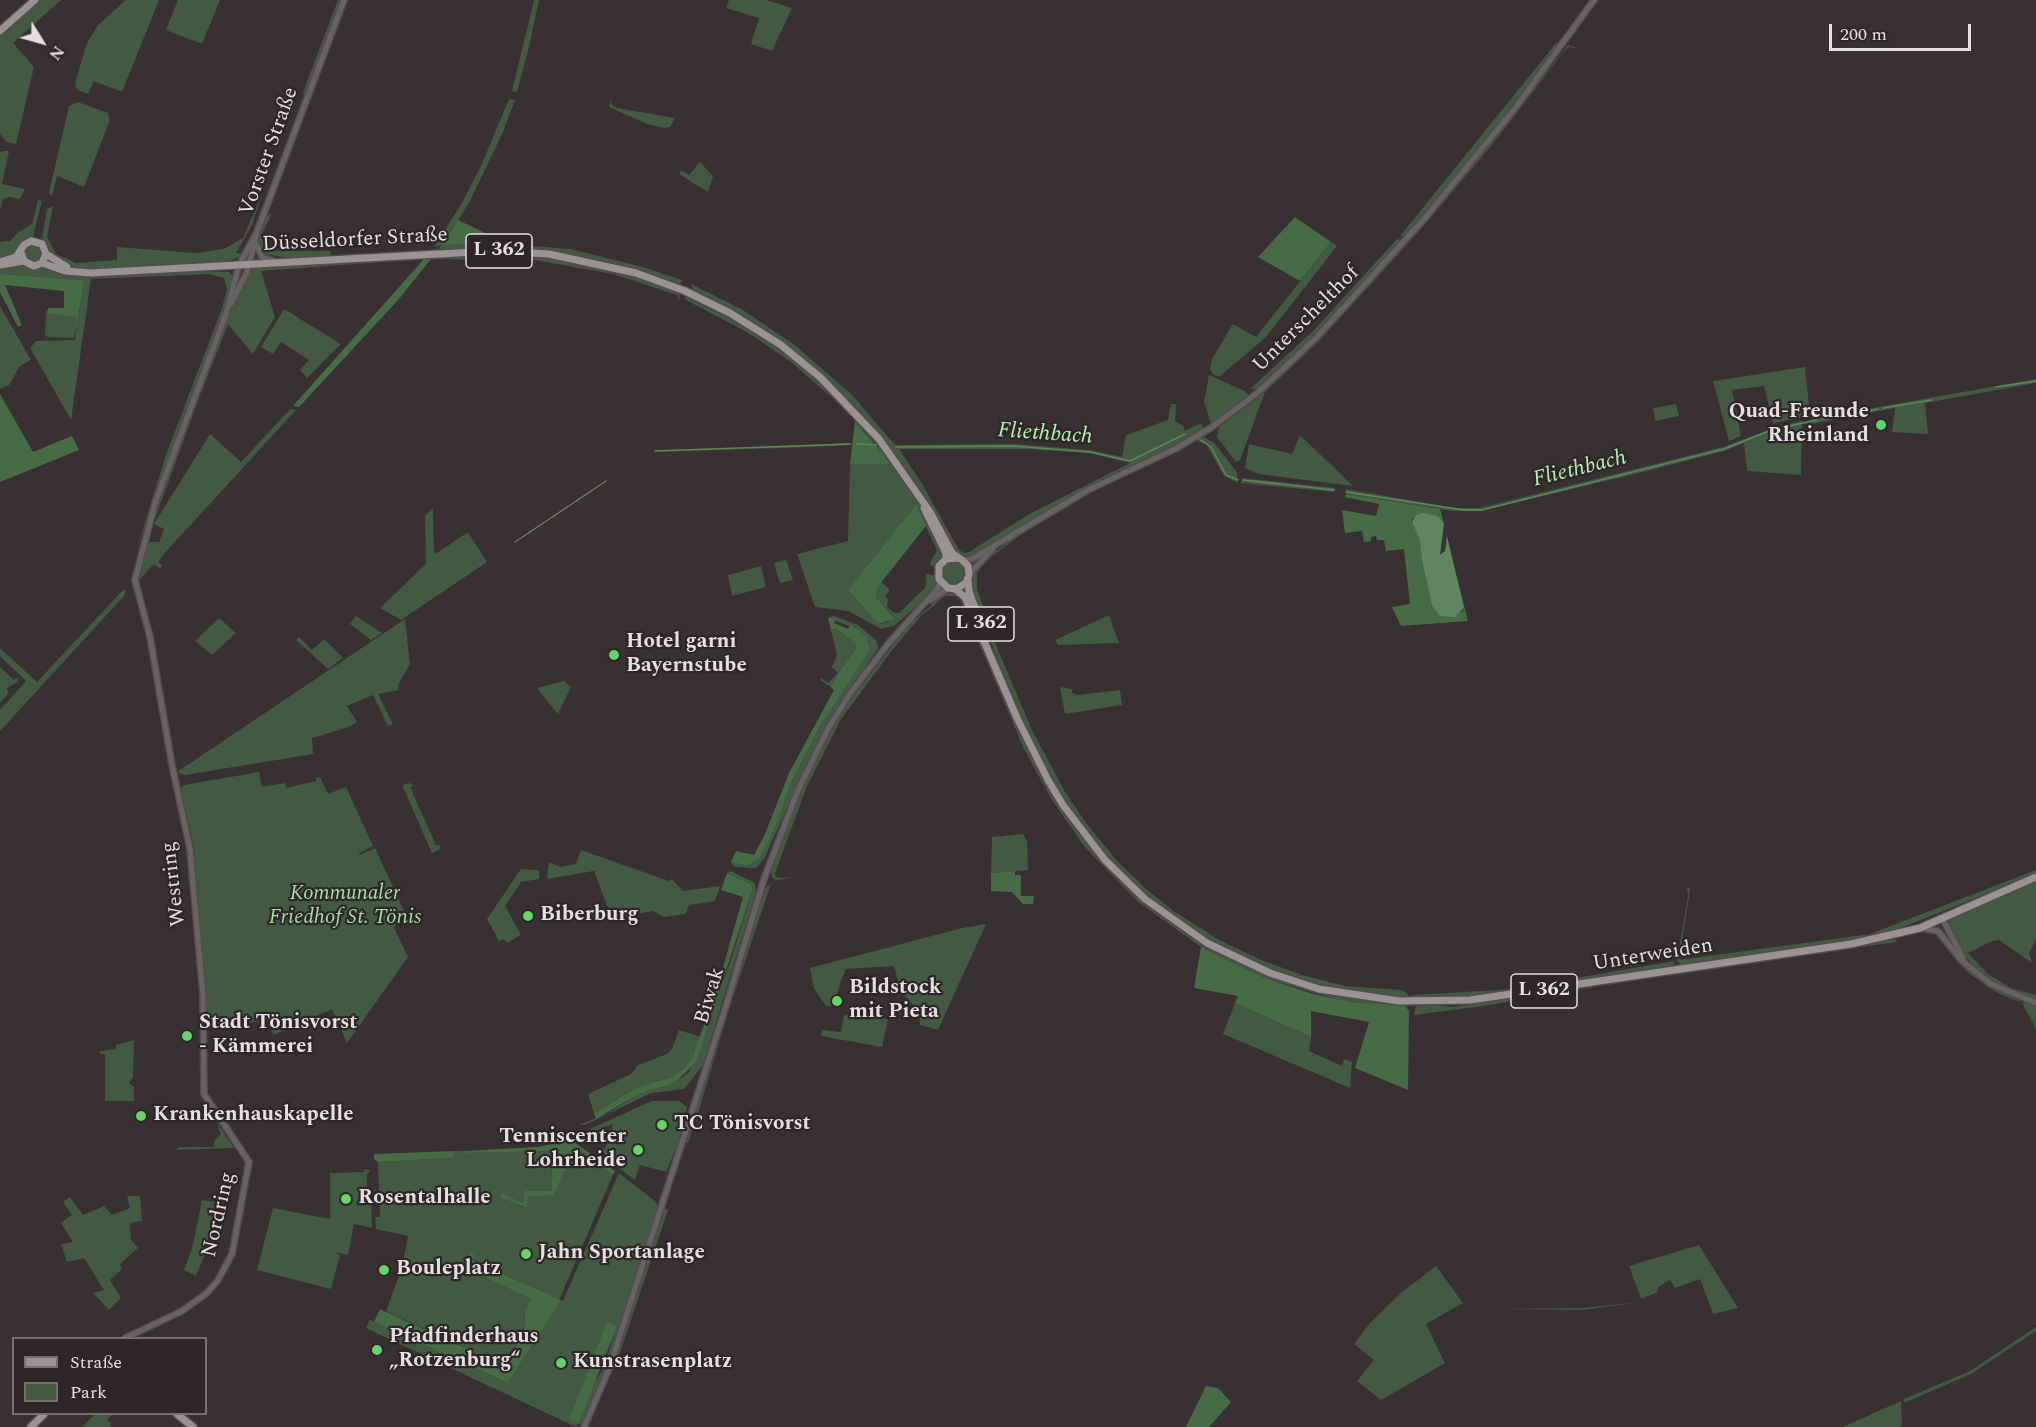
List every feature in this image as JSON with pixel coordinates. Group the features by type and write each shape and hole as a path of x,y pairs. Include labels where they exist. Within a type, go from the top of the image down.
{"main road":[{"path":"0,31 35,0"},
{"path":"0,264 16,257 24,245 35,241 42,244 46,254 42,263 30,266 24,261 21,252"},
{"name":"Düsseldorfer Straße","path":"42,263 65,271 101,273 444,252 518,252 593,262 659,281 706,301 751,326 821,378 879,439 923,502"},
{"name":"Düsseldorfer Straße","path":"46,254 75,271"},
{"path":"0,264 24,261"},
{"name":"L 362","path":"923,502 952,553 960,559"},
{"name":"L 362","path":"923,502 946,553 946,559"},
{"path":"946,559 960,559 968,566 969,577 963,586 952,588 940,581 938,571 946,559"},
{"name":"L 362","path":"969,577 969,591 996,668"},
{"name":"L 362","path":"952,588 964,595 996,668"},
{"name":"Unterweiden","path":"996,668 1048,780 1063,805 1105,860 1145,899 1207,943 1270,973 1319,989 1399,1001 1491,998 1851,944 1920,928 2036,878"},
{"path":"31,1427 42,1415"},
{"path":"179,1415 193,1427"}],"street":[{"name":"Vorster Straße","path":"226,314 241,289 256,244 257,232 344,0"},
{"name":"Unterschelthof","path":"960,559 972,559 1088,490 1175,449 1209,429 1256,394 1316,338 1406,241 1480,153 1565,42 1594,0"},
{"name":"Düsseldorfer Straße","path":"239,265 257,232"},
{"path":"256,244 262,257 274,261"},
{"name":"Vorster Straße","path":"141,602 135,580 147,528 226,314 239,265"},
{"name":"Unterschelthof","path":"969,577 976,564 1003,540"},
{"name":"Biwak","path":"584,1427 609,1370 624,1326 764,879 791,808 815,753 849,695 888,644 925,604 940,581"},
{"name":"Biwak","path":"925,604 952,588"},
{"name":"Westring","path":"141,602 152,646 170,754 190,849 203,995 204,1094 244,1154"},
{"path":"1941,919 1942,935"},
{"path":"1941,919 1967,965"},
{"path":"1920,928 1933,930 1942,935 1967,965 1996,986 2036,1003"},
{"name":"Nordring","path":"127,1337 195,1303 207,1293 223,1273 232,1254 245,1187 249,1162 244,1154"}],"green space":[{"path":"39,0 61,0 13,43 34,67 16,144 6,142 0,134 0,34"},
{"path":"126,0 159,0 122,92 94,81 88,94 80,91 75,87 76,80 87,43 98,25"},
{"path":"178,0 220,0 202,44 166,30"},
{"path":"338,0 341,0 306,93 302,95"},
{"path":"534,0 539,0 529,47 517,92 512,91"},
{"path":"729,0 766,0 792,8 772,51 751,44 759,18 726,8"},
{"path":"1557,42 1556,48 1484,143 1405,237 1400,236"},
{"path":"1568,45 1581,49 1569,47 1565,50 1491,146 1420,230 1317,343 1265,392 1240,460 1236,462 1217,437 1219,427 1255,400 1373,281 1478,159"},
{"path":"612,97 611,104 617,108 675,118 670,127 647,124 609,107"},
{"path":"509,99 515,100 502,134 469,203 442,245 508,244 570,249 643,267 682,280 680,284 626,268 567,255 506,249 438,250 441,245 434,247 462,203 481,166"},
{"path":"78,102 108,113 110,120 84,187 57,176 52,196 49,193 69,106"},
{"path":"9,151 2,184 25,189 20,199 9,197 3,199 0,211 0,152"},
{"path":"700,162 713,176 708,192 679,174 681,170 689,175"},
{"path":"262,194 252,225 236,253 242,253 241,256 229,261 154,268 84,270 65,265 50,256 42,238 47,209 53,206 47,237 56,254 76,263 117,260 117,247 195,253 224,249 243,238"},
{"path":"38,200 42,201 33,236 18,253 0,260 0,242 10,241 17,233 32,224"},
{"path":"272,213 261,236 267,251 331,251 331,256 287,258 262,253 258,241 267,216"},
{"path":"1398,238 1400,243 1314,336 1257,389 1250,389 1314,330"},
{"path":"1331,242 1337,246 1266,337 1219,377 1213,374 1210,369 1212,359 1233,324 1256,337"},
{"path":"34,244 40,247 43,253 40,259 34,262 28,259 25,253 28,247"},
{"path":"481,254 535,256 594,265 673,289 679,292 680,302 677,295 613,274 535,260 424,259 261,271 275,317 253,354 228,324 201,393 200,390 230,310 253,268"},
{"path":"22,264 90,276 199,271 229,272 234,277 231,294 137,548 166,455 222,308 227,289 224,278 209,274 91,279 71,420 30,348 36,341 75,340 84,280 0,274 0,267"},
{"path":"691,284 743,310 796,346 852,395 895,445 1013,444 1090,450 1122,457 1126,435 1168,420 1171,404 1176,404 1175,421 1184,427 1184,431 1202,423 1203,430 1178,445 1073,495 967,559 954,553 922,496 897,458 850,402 822,375 772,336 693,290","holes":["899,449 1026,449 1090,453 1130,463 1031,513 964,553 959,550 921,482"]},
{"path":"686,297 747,327 809,371 847,406 915,494 942,547 943,558 931,566 930,563 937,550 916,506 848,590 878,624 885,623 895,618 874,592 881,582 890,590 885,596 888,599 887,607 894,613 899,613 926,587 926,574 934,575 937,588 894,626 881,629 848,611 815,607 797,554 848,541 850,464 889,464 856,445 875,444 844,408 791,362 747,332 684,299"},
{"path":"0,306 31,360 20,366 9,385 0,389"},
{"path":"284,309 341,344 307,378 300,370 309,360 281,342 273,354 261,347"},
{"path":"46,313 77,317 74,338 47,337 45,335"},
{"path":"1805,367 1810,416 1773,423 1764,386 1732,390 1741,436 1729,441 1713,381"},
{"path":"1209,375 1245,391 1249,396 1211,424 1204,402"},
{"path":"2036,379 2036,383 1925,403 1928,434 1892,432 1895,408 1806,425 1807,421 1812,419"},
{"path":"200,395 156,516 151,525 197,396"},
{"path":"1676,404 1679,416 1655,421 1653,408"},
{"path":"290,409 296,410 162,556 158,563 162,564 161,569 154,564 139,580 148,534 149,542 159,542 164,529 154,524 210,434 241,462"},
{"path":"1802,421 1801,475 1747,471 1744,443 1724,451 1639,473 1480,511 1453,511 1346,494 1346,489 1454,508 1480,508 1723,447 1779,426"},
{"path":"1300,435 1353,486 1258,474 1245,468 1249,444 1292,454"},
{"path":"1204,437 1214,443 1237,472 1238,483 1224,476 1206,444 1197,441"},
{"path":"851,443 850,445 813,447 654,452"},
{"path":"1242,478 1335,488 1334,492 1241,483"},
{"path":"1069,506 1019,536 987,560 977,573 977,589 998,650 1032,730 1065,792 1086,823 1118,862 1146,889 1175,912 1221,941 1261,960 1302,975 1345,986 1402,990 1408,994 1408,997 1360,994 1297,979 1252,963 1201,936 1149,898 1100,850 1069,810 1023,725 969,586 977,565 1019,534"},
{"path":"433,508 434,552 437,553 468,532 487,562 401,620 380,608 426,564 425,516"},
{"path":"786,560 793,580 780,583 774,563"},
{"path":"954,561 963,564 966,573 963,582 954,585 945,582 942,573 945,564"},
{"path":"761,566 766,587 732,596 728,575"},
{"path":"123,590 126,590 124,596 0,731 0,710 26,681 0,656 0,648 37,682"},
{"path":"947,591 961,594 1061,807 1088,845 1122,882 1178,928 1218,952 1265,975 1336,996 1394,1004 1355,1003 1335,999 1265,978 1201,947 1137,901 1084,846 1052,800 1024,749 959,597 955,596 945,596 920,617 841,719 807,786 775,873 776,877 795,877 773,879 770,871 794,805 841,712 907,627"},
{"path":"1109,615 1119,643 1058,645 1055,640"},
{"path":"356,616 382,633 371,640 350,624"},
{"path":"834,616 858,625 877,641 878,648 840,705 809,759 764,859 756,868 734,867 731,862 747,866 760,858 774,831 791,783 819,728 870,650 857,629 828,618"},
{"path":"219,618 236,633 212,655 195,641"},
{"path":"405,619 410,664 398,685 399,690 378,694 393,724 388,726 373,695 347,706 357,722 349,727 312,738 313,754 185,775 177,772"},
{"path":"836,629 855,643 856,648 830,686 820,680 821,678 828,683 838,673 832,667 837,655 831,630"},
{"path":"299,637 312,650 324,639 343,658 328,669 296,640"},
{"path":"0,667 14,680 17,677 18,682 7,688 8,694 0,703"},
{"path":"564,681 571,687 558,714 537,688"},
{"path":"1060,687 1072,689 1072,693 1077,695 1120,690 1122,705 1065,714"},
{"name":"Kommunaler Friedhof St. Tönis","path":"259,772 262,787 285,783 286,788 316,781 316,778 320,777 328,794 346,787 373,846 359,853 360,855 375,848 405,913 394,928 408,957 347,1043 332,1009 273,1035 270,1021 207,1025 194,847 181,789 184,785"},
{"path":"409,783 414,786 410,787 436,845 441,845 439,850 432,853 402,785"},
{"path":"1023,834 1027,841 1028,870 991,873 992,837"},
{"path":"581,850 669,881 672,879 683,891 720,886 715,901 689,905 686,914 664,917 653,911 630,915 610,922 607,914 610,913 594,871 547,879 549,862 560,867 576,864"},
{"path":"521,869 539,870 539,879 521,882 505,906 521,935 507,943 504,939 499,941 487,919"},
{"path":"2036,870 2036,874 1883,935 1845,943 1681,965 1677,961 1688,896 1687,888 1690,888 1679,960 1870,934"},
{"path":"731,871 755,883 756,892 703,1065 684,1089 651,1093 585,1125 579,1125 607,1114 639,1094 675,1083 689,1072 730,963 753,888 751,884 727,873"},
{"path":"2036,881 2036,940 2029,953 2032,963 1999,940 1968,953 1988,974 2011,988 2036,995 2036,1000 1995,984 1982,975 1962,953 1947,926 1950,919"},
{"path":"771,883 688,1143 685,1142 765,889"},
{"path":"986,924 938,1030 920,1025 919,1012 901,991 894,966 846,969 838,989 837,1000 833,999 834,1006 826,1006 814,989 810,968 962,928"},
{"path":"1895,939 1897,942 1673,973 1484,1006 1414,1015 1416,1004 1454,1007 1675,971"},
{"path":"1945,943 1959,960 1987,984 2023,1003 2036,1005 2036,1029 2022,1003 1996,992 1967,972 1943,944"},
{"path":"1674,961 1673,966 1524,992 1480,997 1416,999 1414,995 1513,989"},
{"path":"1235,1003 1311,1037 1309,1051 1342,1066 1344,1059 1352,1062 1350,1088 1223,1034"},
{"path":"844,1015 888,1019 882,1047 821,1036 822,1030 841,1032"},
{"path":"679,1030 701,1037 693,1056 685,1067 672,1077 638,1087 594,1113 588,1094 631,1074 638,1065 667,1054 672,1049"},
{"path":"134,1040 133,1077 129,1083 134,1087 134,1101 105,1101 105,1054 100,1054 100,1051 116,1049 116,1045"},
{"path":"652,1101 679,1101 687,1107 679,1141 666,1172 640,1165 635,1180 605,1158 606,1155 602,1151 606,1147 613,1124 579,1138 583,1132"},
{"path":"217,1123 234,1148 174,1150 180,1147 214,1147 214,1141 221,1134"},
{"name":"Jahn Sportanlage","path":"575,1147 613,1175 559,1300 472,1259 465,1267 532,1299 525,1312 524,1336 508,1355 489,1359 386,1311 402,1268 408,1236 376,1229 375,1217 380,1217 378,1162 454,1158 454,1151 463,1151 463,1153 551,1151 552,1191 524,1192 523,1203 501,1194 500,1196 526,1208 528,1195 554,1195"},
{"path":"364,1169 370,1170 367,1175 367,1196 371,1196 372,1228 354,1224 348,1255 334,1252 340,1255 331,1289 257,1270 273,1208 330,1219 330,1173 364,1172"},
{"path":"619,1173 655,1201 659,1208 606,1371 582,1425 578,1424 576,1427 366,1328 370,1320 508,1383 561,1300 563,1301","holes":["607,1323 617,1327 602,1371 569,1418"]},
{"path":"127,1196 140,1196 142,1221 130,1223 131,1240 138,1248 120,1264 122,1269 110,1280 121,1298 109,1310 93,1293 104,1290 84,1258 67,1262 61,1244 73,1242 61,1223 72,1215 63,1202 70,1197 83,1215 104,1206 112,1215 130,1208"},
{"path":"202,1200 215,1202 206,1251 196,1276 184,1270 193,1245"},
{"path":"664,1208 668,1210 614,1370 612,1369"},
{"path":"1699,1245 1738,1308 1713,1314 1700,1279 1675,1288 1670,1280 1658,1287 1658,1292 1641,1299 1629,1266"},
{"path":"1436,1266 1463,1303 1426,1324 1445,1363 1381,1400 1357,1381 1374,1360 1354,1344 1370,1323 1401,1293"},
{"path":"1642,1302 1582,1310 1494,1309 1582,1308"},
{"path":"2036,1327 2036,1331 1971,1374 1904,1403 1904,1399 1970,1371"},
{"path":"1901,1401 1902,1425 1899,1427 1843,1427"},
{"path":"94,1415 112,1415 107,1420 112,1424 109,1427 82,1427"}],"shaded area":[{"path":"1295,217 1331,242 1300,281 1258,257"},
{"path":"458,220 508,244 442,245"},
{"path":"424,259 431,259 399,299 299,407 293,406"},
{"path":"0,274 84,280 75,338 76,317 46,313 49,308 64,308 64,291 5,285 22,325 18,327 0,292"},
{"path":"0,394 33,452 72,436 79,450 0,482"},
{"path":"855,421 875,445 856,445 876,446 890,464 850,464"},
{"path":"1346,494 1440,509 1444,524 1427,514 1412,519 1421,540 1422,561 1432,606 1462,612 1464,609 1448,543 1468,621 1401,626 1392,607 1410,604 1404,549 1386,551 1384,540 1377,540 1376,536 1371,537 1371,541 1364,542 1362,531 1345,533 1342,510 1376,516 1379,504 1345,497"},
{"path":"916,505 926,526 876,589 876,597 895,619 878,624 848,590"},
{"path":"1423,513 1438,516 1444,524 1440,555 1445,551 1447,536 1464,608 1455,617 1440,616 1432,606 1420,540 1412,522 1416,515"},
{"path":"828,618 835,619 834,623 848,629 850,625 857,629 866,636 870,650 819,728 791,783 774,831 760,858 747,866 731,862 736,851 754,855 765,834 789,773 834,690 830,686 856,648 855,643 836,629 831,630"},
{"path":"1015,871 1015,875 1021,875 1021,896 1034,896 1033,904 1023,904 1012,892 991,891 991,873"},
{"path":"727,873 751,884 753,888 696,1062 675,1083 639,1094 596,1119 594,1113 638,1087 672,1077 685,1067 693,1056 718,985 743,897 721,890"},
{"path":"1201,947 1265,978 1313,994 1355,1003 1404,1004 1409,1011 1408,1090 1355,1068 1369,1022 1311,1011 1311,1037 1235,1003 1238,996 1194,988"},
{"path":"571,1140 615,1171 613,1175 575,1147 554,1195 528,1196 527,1208 500,1197 501,1193 523,1203 524,1191 552,1191 551,1151 463,1153 463,1151 538,1147"},
{"path":"454,1151 454,1158 378,1162 374,1159 374,1154"},
{"path":"471,1252 474,1255 472,1260 561,1300 508,1383 374,1322 380,1309 489,1359 509,1355 524,1336 525,1312 531,1299 464,1267"},
{"path":"607,1322 617,1327 578,1424 569,1418"},
{"path":"1206,1386 1218,1388 1231,1402 1209,1427 1186,1427"}],"waterway":[{"name":"Fliethbach","path":"1996,387 2036,381"},
{"name":"Fliethbach","path":"1883,408 1932,400"},
{"name":"Fliethbach","path":"1822,419 1878,409"},
{"name":"Fliethbach","path":"1346,492 1464,510 1482,510 1724,449 1774,429 1818,420"},
{"name":"Fliethbach","path":"896,447 1013,446 1090,452 1130,461 1185,434"},
{"name":"Fliethbach","path":"1199,439 1211,447 1226,475 1238,480"},
{"name":"Fliethbach","path":"655,451 850,444"},
{"name":"Fliethbach","path":"857,444 876,445"},
{"name":"Fliethbach","path":"1243,480 1334,490"},
{"name":"Fliethbach","path":"515,542 606,481"}],"place":[{"name":"Quad-Freunde Rheinland","path":"1881,425"},
{"name":"Hotel garni Bayernstube","path":"614,655"},
{"name":"Biberburg","path":"528,916"},
{"name":"Bildstock mit Pieta","path":"837,1001"},
{"name":"Stadt Tönisvorst - Kämmerei","path":"187,1036"},
{"name":"Krankenhauskapelle","path":"141,1116"},
{"name":"TC Tönisvorst","path":"662,1125"},
{"name":"Tenniscenter Lohrheide","path":"638,1150"},
{"name":"Rosentalhalle","path":"346,1199"},
{"name":"Jahn Sportanlage","path":"526,1254"},
{"name":"Bouleplatz","path":"384,1270"},
{"name":"Pfadfinderhaus „Rotzenburg“","path":"377,1350"},
{"name":"Kunstrasenplatz","path":"561,1363"}]}
